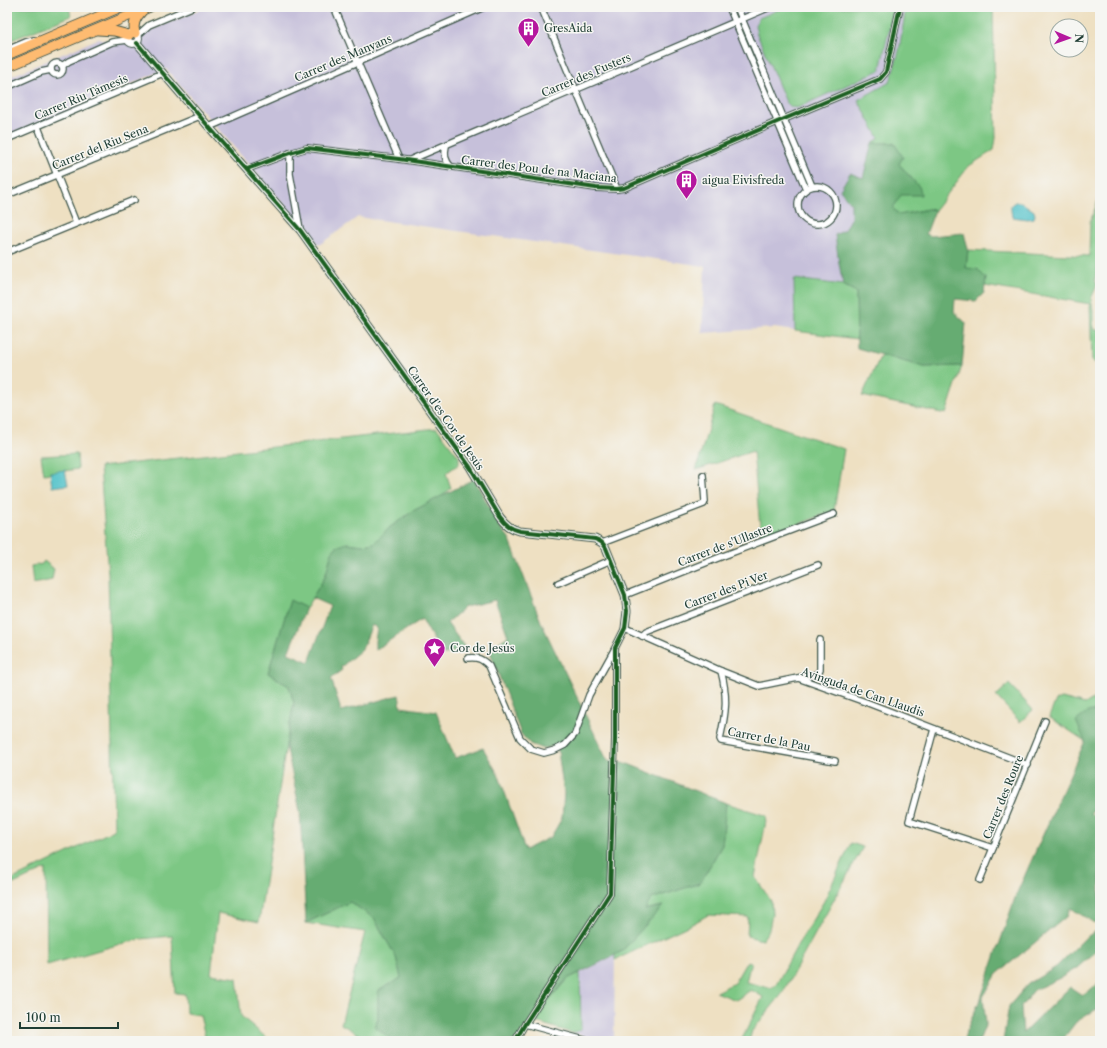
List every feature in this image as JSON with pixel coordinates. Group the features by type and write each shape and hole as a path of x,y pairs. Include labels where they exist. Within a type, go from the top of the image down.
{"main road":[{"path":"7,55 121,7"},
{"path":"95,30 114,31 133,37 134,24 138,16 146,9"},
{"path":"7,67 146,9"}],"street":[{"path":"62,66 69,61 112,42 133,37 149,25 192,7"},
{"path":"334,7 398,159"},
{"name":"Carrer des Manyans","path":"209,127 484,7"},
{"path":"541,7 617,189"},
{"path":"728,7 806,189"},
{"path":"737,7 812,186"},
{"name":"Carrer des Fusters","path":"410,161 770,7"},
{"name":"Carrer des Pou de na Maciana","path":"247,169 307,148 398,159 596,188 624,188 880,79 886,72 900,7"},
{"path":"133,37 163,73"},
{"path":"7,50 26,42 48,38"},
{"path":"51,70 54,63 58,63 62,66"},
{"path":"51,70 53,73 59,74 63,70 62,66"},
{"path":"7,87 42,72 51,70"},
{"name":"Carrer Riu Támesis","path":"7,139 163,73"},
{"name":"Carrer d'es Cor de Jesús","path":"163,73 300,230 470,467 504,523 513,529 520,531 595,539 602,542"},
{"name":"Carrer del Riu Sena","path":"7,195 200,116"},
{"path":"38,127 76,223"},
{"path":"446,146 445,156 451,167"},
{"path":"290,153 290,174 300,230"},
{"path":"812,186 826,188 835,197 836,211 828,222 816,225 810,224 800,216 797,204 798,198 806,189 812,186"},
{"path":"7,252 134,200"},
{"path":"468,658 476,657 484,661 489,666 520,738 531,749 544,753 565,745 575,734 589,695 625,628 627,611 625,595 602,542 704,504 706,501 703,475"},
{"name":"Carrer de s'Ullastre","path":"625,595 834,514"},
{"path":"558,583 611,560"},
{"name":"Carrer des Pi Ver","path":"642,636 646,632 818,565"},
{"name":"Avinguda de Can Llaudis","path":"625,628 721,671 759,686 798,678 868,703 1028,765"},
{"path":"798,678 818,674 820,670 820,640"},
{"path":"515,1041 524,1024 610,893 615,739 615,648"},
{"name":"Carrer de la Pau","path":"721,671 726,704 720,739 721,741 835,761"},
{"name":"Carrer des Roure","path":"980,880 1028,765 1044,721"},
{"path":"934,729 909,821 993,848"},
{"path":"524,1024 588,1041"}],"shaded area":[{"path":"207,7 906,7 899,51 890,82 879,138 872,143 863,178 851,204 851,219 845,230 835,235 843,285 794,279 795,331 774,328 702,333 705,266 358,217 319,245 166,69 7,137 7,78 100,38 114,45"},
{"path":"615,955 614,1041 607,1041 572,1033 581,1030 580,973"}],"green space":[{"path":"7,7 69,7 71,16 7,42"},
{"path":"785,7 894,7 880,70 797,108 791,107 786,102 757,34 755,25 759,18"},
{"path":"906,7 993,7 996,138 994,150 969,166 935,210 928,209 899,215 893,208 900,195 920,188 899,164 894,143 872,143 879,138 858,100 890,82 899,51"},
{"path":"872,143 894,143 903,157 899,164 920,188 921,195 901,195 893,208 899,215 928,209 935,210 926,234 931,236 964,233 968,249 966,268 977,269 986,278 984,293 976,301 955,299 954,312 966,323 962,366 924,367 857,348 856,292 843,285 835,235 845,230 851,219 851,204 840,190 850,173 863,178"},
{"path":"1100,195 1100,255 1095,279 1097,285 1091,299 1093,310 1093,329 1100,331 1100,365 1092,361 1090,304 985,286 986,278 966,269 968,250 1089,256 1090,222"},
{"path":"794,279 843,285 856,292 857,339 795,331"},
{"path":"881,355 924,367 962,366 946,414 862,396"},
{"path":"715,405 844,449 834,511 761,538 753,451 696,470"},
{"path":"437,428 459,457 459,464 446,473 451,488 442,496 413,511 389,528 374,543 363,545 347,543 332,552 325,577 306,608 290,601 268,673 289,686 294,703 286,745 259,922 218,913 211,974 237,978 241,1016 270,1041 206,1041 200,1015 186,1013 185,994 175,993 172,936 141,939 47,965 46,869 7,887 7,882 114,830 108,574 100,467"},
{"path":"77,454 78,469 44,474 41,456"},
{"path":"474,479 499,525 509,538 541,622 607,760 623,762 726,803 722,845 700,883 651,899 645,910 663,906 622,951 567,979 535,1016 522,1041 394,1041 375,1027 378,1019 378,991 401,978 396,957 374,918 350,902 306,923 300,811 286,745 294,703 289,686 268,673 290,600 306,608 288,653 309,662 330,606 312,598 325,577 332,552 336,547 347,543 363,545 374,543 389,528 413,511","holes":["495,600 508,636 489,649 521,734 530,744 543,749 557,745 564,793 562,818 551,837 525,850 499,776 483,748 455,758 436,712 401,707 399,695 341,711 331,678 342,670 341,667 362,649 372,625 377,628 375,650 422,619 442,655 466,649 447,623 465,607"]},
{"path":"44,561 54,569 52,580 33,584 31,566 42,564"},
{"path":"1009,684 1033,710 1020,722 996,696"},
{"path":"1100,692 1085,741 1049,717 1056,700 1062,698 1085,704"},
{"path":"1100,693 1100,798 1090,814 1100,816 1100,926 1070,908 1067,916 997,974 983,997 986,1023 979,1041 964,1041 966,1031 981,998 1016,895 1085,741 1076,721 1090,711 1094,712"},
{"path":"726,803 767,816 755,877 771,901 772,914 769,930 762,940 747,936 748,917 708,915 615,960 615,955 622,951 662,906 644,910 651,899 700,883 722,845"},
{"path":"851,843 863,847 782,994 752,1031 749,1041 741,1041 763,997 751,990 736,1000 716,992 734,983 747,961 751,962 746,982 770,988 776,985 798,944 824,901"},
{"path":"350,902 374,918 396,957 401,978 378,991 378,1019 375,1027 394,1041 370,1041 341,1024 365,932 306,923"},
{"path":"1100,929 1100,947 1077,968 1034,990 1021,1007 1023,1033 1070,987 1082,995 1100,983 1100,1007 1076,1022 1061,1041 1003,1041 1009,1006 1028,984 1056,967 1086,937"},
{"path":"580,973 581,1030 572,1033 533,1021 535,1016 567,979"}],"water":[{"path":"1015,202 1021,202 1034,211 1034,218 1028,219 1012,217 1011,205"},
{"path":"65,470 68,485 52,487 50,472"}],"cycle path":[{"path":"247,169 307,148 399,159 596,188 624,188 880,79 886,72 900,7"},
{"path":"137,43 300,230 470,467 504,522 511,528 520,531 595,539 600,541 606,548 625,595 627,611 625,628 615,648 615,739 610,893 515,1041"}],"place":[{"name":"GresAida","path":"528,48"},
{"name":"aigua Eivisfreda","path":"686,200"},
{"name":"Cor de Jesús","path":"435,668"}]}
